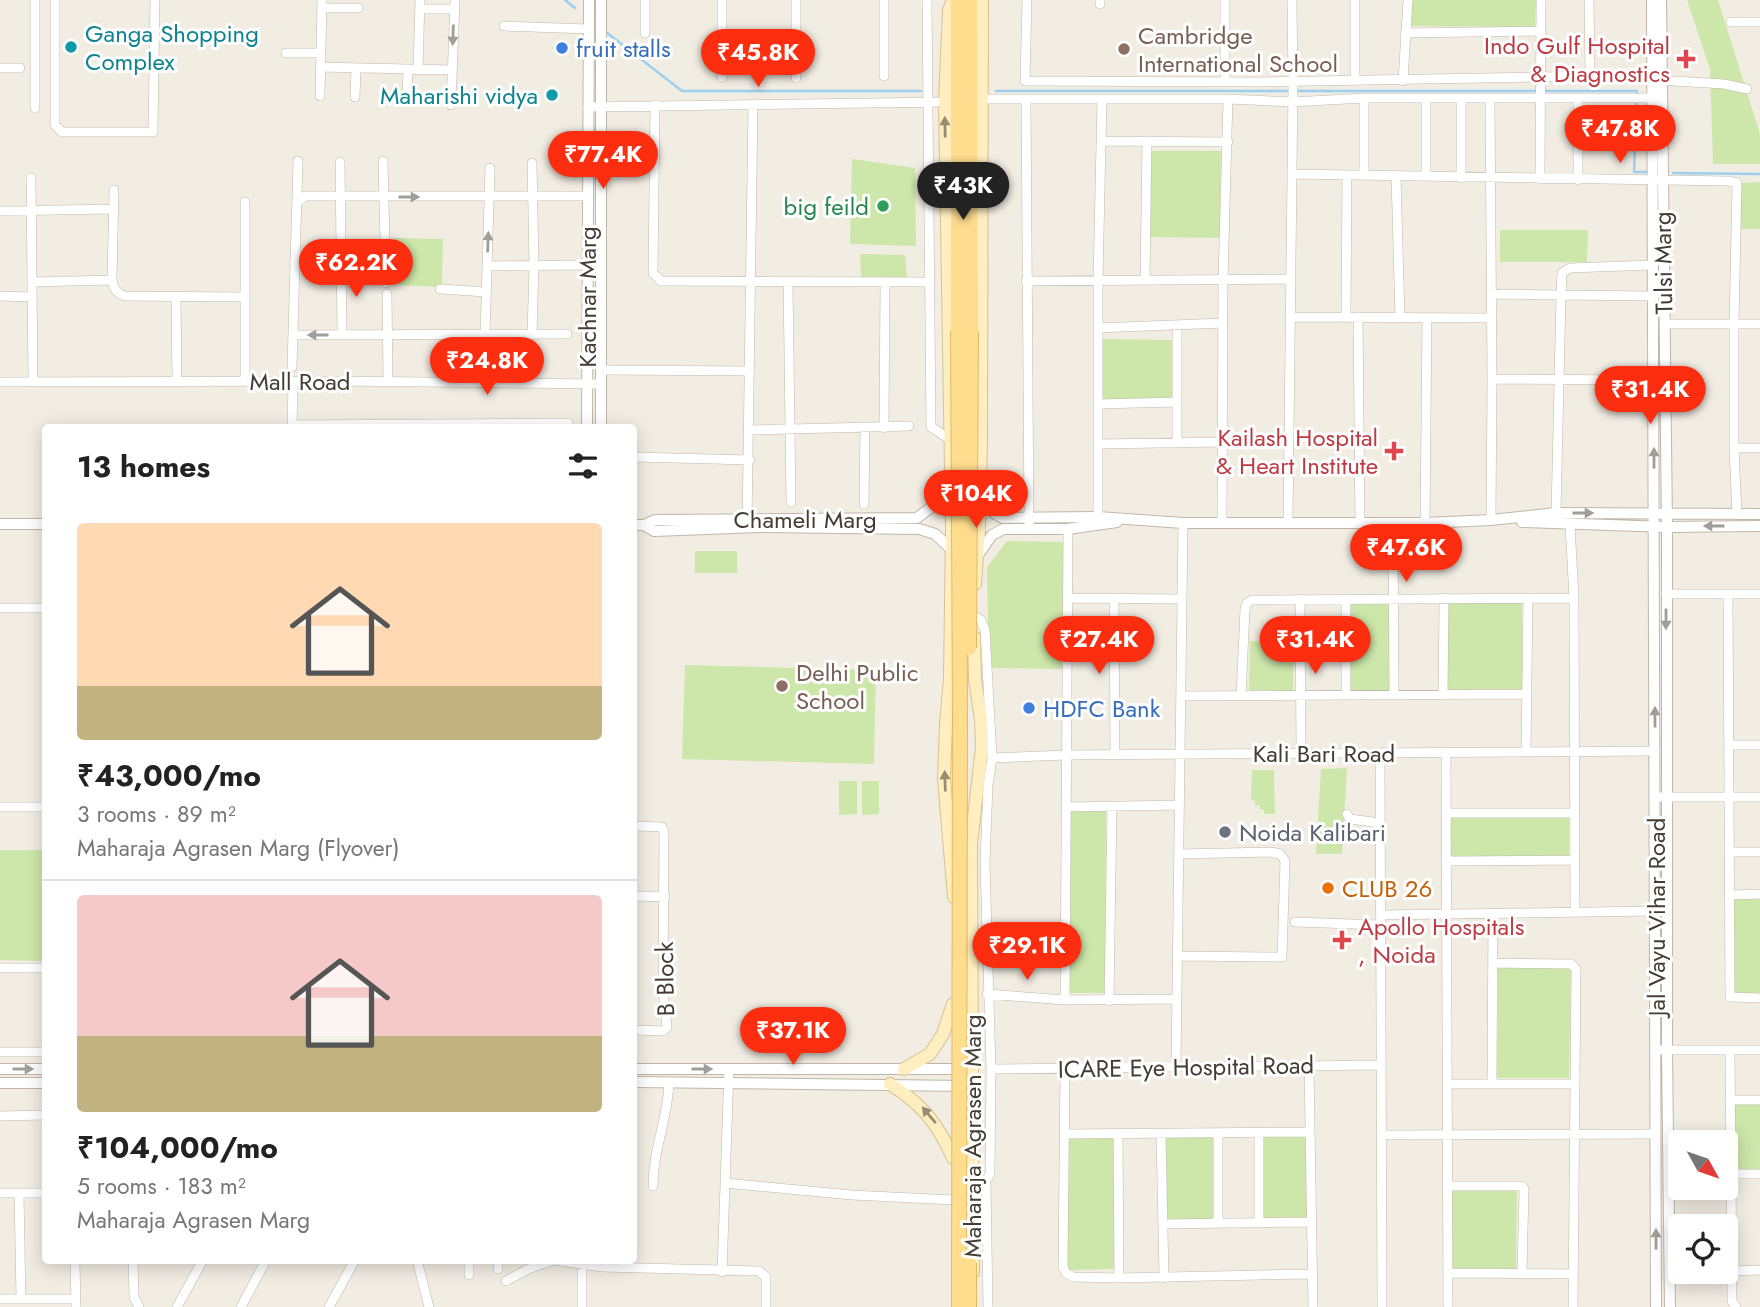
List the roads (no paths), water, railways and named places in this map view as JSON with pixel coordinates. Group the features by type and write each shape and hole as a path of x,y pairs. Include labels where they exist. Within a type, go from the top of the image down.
{"main road":[{"path":"955,0 964,35 971,1307"},
{"name":"Maharaja Agrasen Marg","path":"955,0 949,10 945,102 952,550 950,678 944,779 954,895 953,1158 956,1307"},
{"path":"956,1307 964,35 970,0"},
{"name":"Maharaja Agrasen Marg","path":"971,1307 971,844 982,747 973,615 981,440 982,0"},
{"path":"950,678 953,737 964,744 974,737 972,703 977,692"},
{"path":"948,828 957,836 964,835 973,826"},
{"path":"904,1069 930,1054 943,1034 953,1004"},
{"path":"890,1084 921,1106 941,1131 953,1158"},
{"path":"972,1184 986,1181"}],"street":[{"path":"35,0 35,108"},
{"path":"55,0 55,125 62,132 153,132 155,0"},
{"name":"Kachnar Marg","path":"587,424 589,0"},
{"name":"Kachnar Marg","path":"601,0 601,424"},
{"path":"645,0 645,33"},
{"path":"722,0 722,77"},
{"path":"796,0 796,78"},
{"path":"884,0 884,76"},
{"path":"928,0 931,428 951,440 981,440"},
{"path":"1027,0 1025,81 1225,82 1293,86 1355,80 1590,76 1724,83 1747,89"},
{"path":"1225,0 1225,82"},
{"path":"1288,523 1292,0"},
{"path":"1355,80 1356,0"},
{"path":"1403,81 1408,0"},
{"path":"1540,179 1541,0"},
{"path":"1589,0 1590,76"},
{"name":"Tulsi Marg","path":"1652,0 1664,324 1667,527"},
{"name":"Tulsi Marg","path":"1654,526 1653,265 1657,180 1647,98 1656,78 1661,0"},
{"path":"320,96 322,4 358,8"},
{"path":"418,69 420,5 455,5 451,105"},
{"path":"1731,22 1760,22"},
{"path":"504,26 589,29"},
{"path":"1405,33 1541,31"},
{"path":"286,53 321,53"},
{"path":"321,67 452,70"},
{"path":"0,68 20,68"},
{"path":"355,97 356,68"},
{"path":"407,101 408,69"},
{"path":"983,99 1228,99 1292,102 1426,98 1647,98"},
{"path":"1426,98 1426,177"},
{"path":"1461,98 1461,178"},
{"path":"1490,98 1491,520"},
{"path":"1578,98 1578,180"},
{"path":"1026,99 1029,524"},
{"path":"1098,517 1098,280 1102,99"},
{"path":"1222,523 1223,279 1228,99"},
{"path":"1364,99 1364,176"},
{"path":"588,107 945,102"},
{"path":"747,523 750,460 752,104"},
{"path":"655,105 655,278 660,281 930,282"},
{"path":"1101,141 1228,142"},
{"path":"1145,280 1147,141"},
{"path":"292,367 298,161"},
{"path":"383,161 386,283"},
{"path":"340,163 342,335"},
{"path":"532,163 532,335"},
{"path":"485,335 490,168"},
{"path":"1292,174 1733,181 1739,186 1734,324 1737,514"},
{"path":"1346,317 1347,175"},
{"path":"1396,176 1400,318"},
{"path":"31,178 33,382"},
{"path":"114,190 114,288 124,296 245,297"},
{"path":"298,202 304,196 587,196"},
{"path":"245,202 245,381"},
{"path":"0,211 113,209"},
{"path":"294,263 385,262"},
{"path":"487,265 587,265"},
{"path":"1556,513 1562,273 1570,268 1653,265"},
{"path":"1026,281 1291,279"},
{"path":"32,282 112,280"},
{"path":"788,282 791,502"},
{"path":"884,428 885,282"},
{"path":"440,289 486,292"},
{"path":"1492,294 1653,296"},
{"path":"387,295 388,382"},
{"path":"0,296 31,297"},
{"path":"176,297 177,382"},
{"path":"1290,317 1492,318"},
{"path":"1358,317 1360,523"},
{"path":"1425,523 1427,318"},
{"path":"1098,328 1223,323"},
{"path":"1664,324 1760,324"},
{"path":"1177,325 1177,443"},
{"path":"293,335 567,334"},
{"path":"601,370 750,371"},
{"path":"1492,379 1654,380"},
{"name":"Mall Road","path":"0,382 601,384"},
{"path":"292,424 293,382"},
{"path":"1098,404 1177,402"},
{"path":"488,424 568,422"},
{"path":"750,430 909,426"},
{"path":"864,504 865,428"},
{"path":"1099,444 1223,442"},
{"path":"1734,448 1760,448"},
{"path":"637,457 750,460"},
{"path":"980,481 987,505 995,515 1003,518 1068,528 1128,521"},
{"name":"Chameli Marg","path":"639,525 654,531 747,523 917,518 943,498 952,484"},
{"path":"977,558 992,535 1003,529 1098,517 1183,523 1425,523 1556,513 1667,527 1760,526"},
{"path":"1491,520 1570,525 1653,513 1760,514"},
{"name":"Chameli Marg","path":"747,523 919,529 935,534 952,550"},
{"path":"1176,1067 1183,523"},
{"path":"1393,523 1394,695"},
{"path":"0,524 42,524"},
{"path":"1570,525 1574,598 1575,912"},
{"name":"Jal Vayu Vihar Road","path":"1654,526 1655,751 1661,797 1661,1050 1656,1133 1656,1307"},
{"name":"Jal Vayu Vihar Road","path":"1667,527 1656,911 1670,1307"},
{"path":"1065,1000 1068,528"},
{"path":"1666,594 1760,594"},
{"path":"1728,594 1730,997 1760,998"},
{"path":"1069,598 1182,599"},
{"path":"1114,598 1115,754"},
{"path":"1443,695 1444,598"},
{"path":"1526,752 1528,598"},
{"path":"1241,696 1247,603 1252,600 1574,598"},
{"path":"1300,599 1301,753"},
{"path":"1346,599 1346,695"},
{"path":"0,608 42,608"},
{"path":"973,615 981,620 985,630 992,758 988,785 985,863 991,1069 990,1174 986,1181 988,1307"},
{"path":"1181,696 1527,694"},
{"path":"1729,745 1760,745"},
{"name":"Kali Bari Road","path":"992,758 1115,754 1655,751"},
{"path":"1446,752 1448,1307"},
{"path":"1380,753 1382,1307"},
{"path":"1661,797 1760,797"},
{"path":"1067,807 1179,805"},
{"path":"1109,1001 1112,806"},
{"path":"0,807 42,807"},
{"path":"1446,813 1574,813"},
{"path":"1347,814 1350,819 1357,821 1380,823"},
{"name":"B Block","path":"637,826 662,827 665,897 663,991 667,1027 663,1031 637,1030"},
{"path":"1177,956 1282,957 1285,861 1280,854 1271,852 1179,854"},
{"path":"1730,852 1760,852"},
{"path":"1446,861 1575,860"},
{"path":"1730,895 1760,894"},
{"path":"637,897 665,897"},
{"path":"1294,922 1380,920 1447,914 1656,911"},
{"path":"1492,1084 1493,914"},
{"path":"1493,963 1570,964 1576,970 1573,1307"},
{"path":"0,968 42,968"},
{"path":"987,994 1065,1000 1177,999"},
{"path":"1661,1050 1760,1050"},
{"path":"1730,1050 1730,1130"},
{"path":"0,1052 42,1052"},
{"name":"ICARE Eye Hospital Road","path":"991,1069 1381,1065"},
{"path":"1309,1066 1312,1307"},
{"path":"0,1069 42,1069"},
{"path":"637,1069 972,1069"},
{"path":"722,1272 729,1069"},
{"path":"1065,1069 1063,1267 1066,1273 1073,1277 1119,1278 1312,1273"},
{"path":"637,1082 972,1086"},
{"path":"653,1186 655,1151 669,1106 669,1082"},
{"path":"0,1083 42,1083"},
{"path":"1447,1084 1574,1084"},
{"path":"1730,1100 1760,1100"},
{"path":"0,1116 42,1115"},
{"path":"1065,1133 1310,1132"},
{"path":"1118,1133 1119,1278"},
{"path":"1161,1133 1164,1278"},
{"path":"1218,1133 1218,1223"},
{"path":"1259,1133 1259,1223"},
{"path":"1381,1135 1656,1133"},
{"path":"1738,1174 1760,1174"},
{"path":"725,1183 852,1195 954,1200"},
{"path":"1448,1186 1522,1186 1522,1273"},
{"path":"0,1193 42,1193"},
{"path":"19,1193 20,1299"},
{"path":"1163,1224 1311,1222"},
{"path":"0,1299 76,1303 75,1264"},
{"path":"133,1264 134,1297 139,1307"},
{"path":"177,1307 201,1264"},
{"path":"241,1307 264,1264"},
{"path":"329,1307 353,1264"},
{"path":"418,1264 429,1307"},
{"path":"469,1264 469,1275"},
{"path":"506,1282 528,1269 544,1264"},
{"path":"575,1264 763,1273 766,1277 765,1307"},
{"path":"582,1265 582,1307"},
{"path":"1738,1271 1760,1270"},
{"path":"1448,1273 1573,1274"},
{"path":"1731,1284 1732,1301 1736,1307"}],"waterway":[{"path":"565,0 575,8"},
{"path":"606,32 682,91 921,91"},
{"path":"996,91 1537,91"},
{"path":"1544,91 1637,91 1634,172 1649,172"},
{"path":"1673,173 1760,174"}],"place":[{"name":"Ganga Shopping Complex","path":"71,47"},
{"name":"fruit stalls","path":"562,48"},
{"name":"Cambridge International School","path":"1124,49"},
{"name":"Indo Gulf Hospital & Diagnostics","path":"1686,59"},
{"name":"Maharishi vidya","path":"552,95"},
{"name":"big feild","path":"883,206"},
{"name":"Kailash Hospital & Heart Institute","path":"1394,451"},
{"name":"Delhi Public School","path":"782,686"},
{"name":"HDFC Bank","path":"1029,708"},
{"name":"Noida Kalibari","path":"1225,832"},
{"name":"CLUB 26","path":"1328,888"},
{"name":"Apollo Hospitals , Noida","path":"1342,940"}]}
